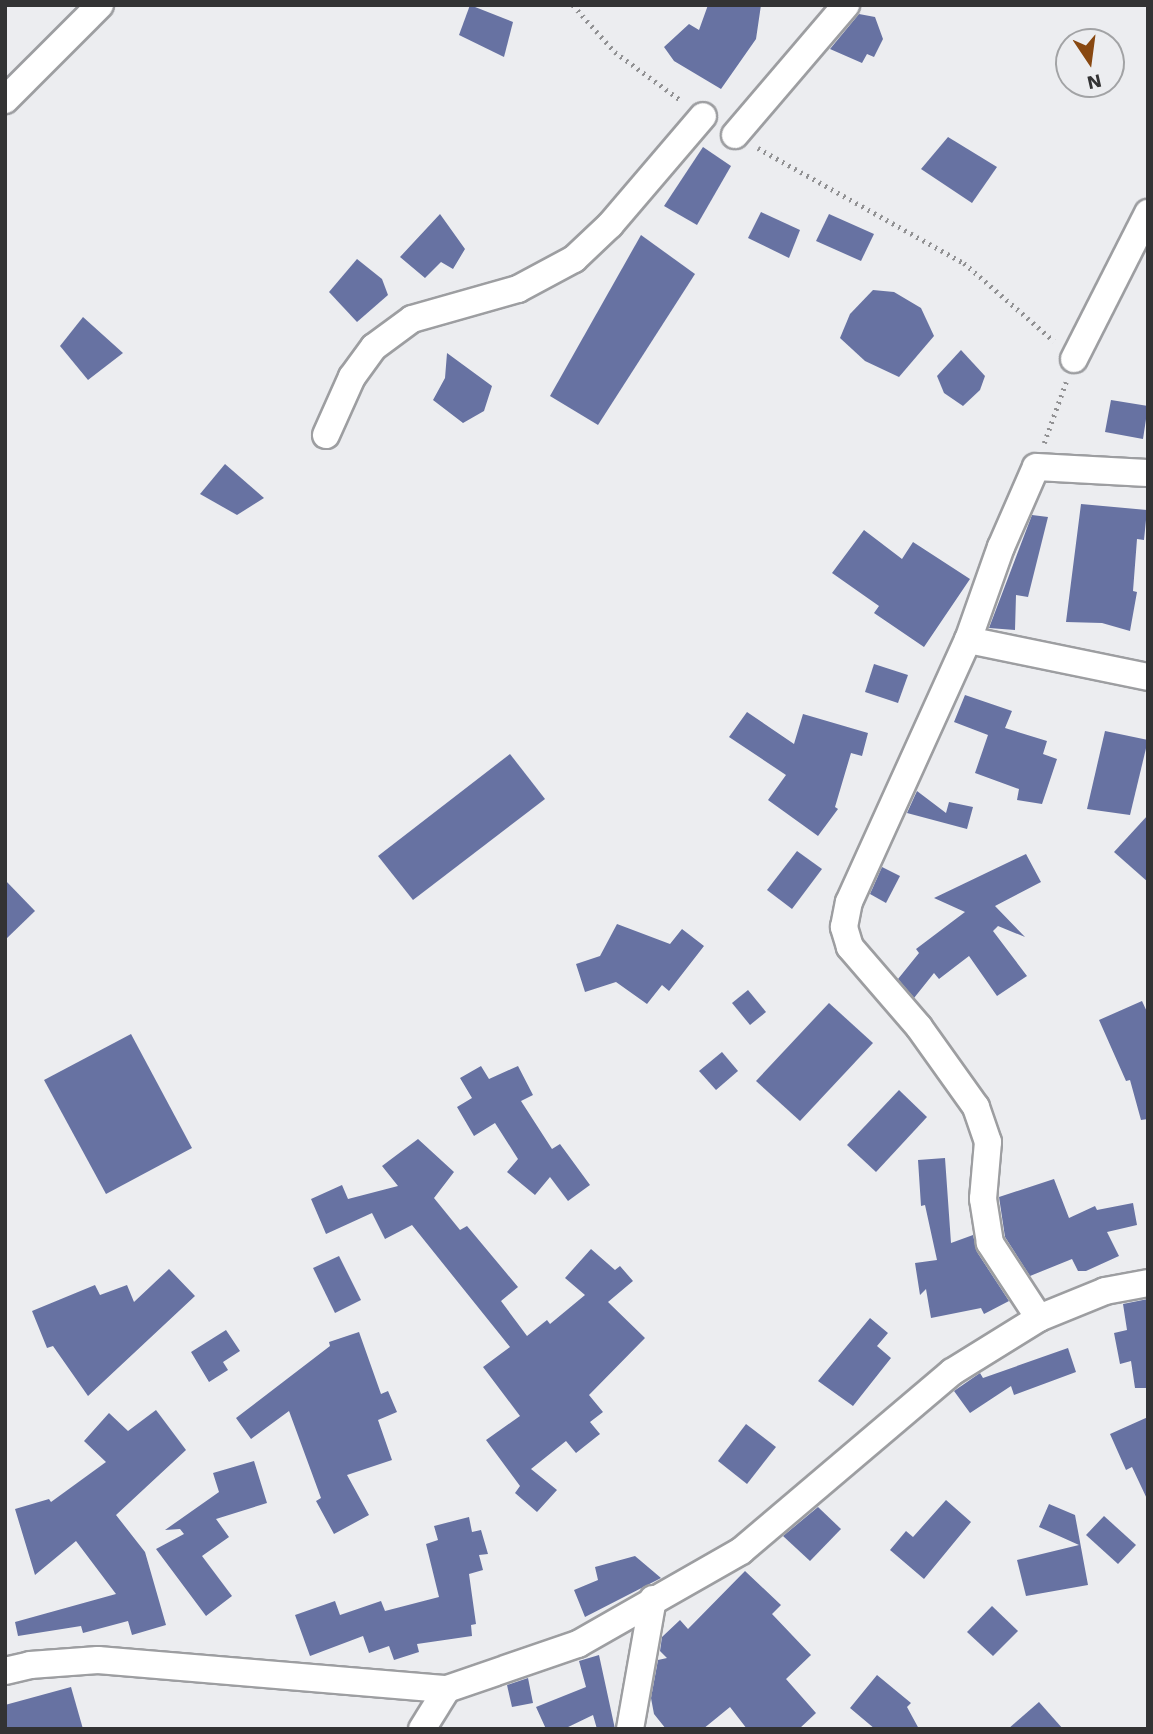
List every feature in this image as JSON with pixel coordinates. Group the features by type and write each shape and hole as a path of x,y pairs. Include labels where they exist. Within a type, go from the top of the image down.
{"street":[{"path":"5,100 100,5"},
{"path":"735,135 846,5"},
{"path":"326,435 352,377 374,347 412,319 518,289 574,259 610,225 703,116"},
{"path":"1074,359 1148,213"},
{"path":"1039,1318 990,1244 983,1199 988,1142 976,1107 919,1027 850,947 844,927 849,902 968,640 1001,547 1036,467 1148,473"},
{"path":"968,640 1148,677"},
{"path":"5,1671 30,1665 98,1660 447,1689 578,1644 741,1551 952,1372 1039,1318 1105,1291 1148,1283"},
{"path":"629,1729 653,1599"},
{"path":"422,1729 447,1689"}],"path":[{"path":"573,5 615,52 703,116"},
{"path":"735,135 964,262 1074,359 1036,467"}],"building":[{"path":"470,5 513,22 504,57 459,35"},
{"path":"708,5 761,5 756,39 721,89 674,61 664,47 689,24 699,30"},
{"path":"859,14 875,17 883,39 874,57 867,54 862,63 830,49"},
{"path":"948,137 997,167 972,203 921,169"},
{"path":"703,147 731,166 697,225 664,206"},
{"path":"761,212 800,230 789,258 748,238"},
{"path":"440,214 465,249 453,269 441,262 425,278 400,257"},
{"path":"829,214 874,234 861,261 816,241"},
{"path":"641,235 695,274 598,425 550,396"},
{"path":"357,259 382,279 388,295 357,322 329,292"},
{"path":"873,290 894,292 921,308 934,336 899,377 865,361 840,338 850,314"},
{"path":"83,317 123,353 88,380 60,346"},
{"path":"961,350 985,376 980,390 963,406 944,393 937,376"},
{"path":"447,353 492,386 484,411 463,423 433,400 445,378"},
{"path":"1111,400 1148,406 1143,439 1105,432"},
{"path":"225,464 264,498 237,515 200,494"},
{"path":"1081,504 1147,510 1144,540 1137,539 1133,591 1137,592 1130,631 1102,623 1066,622"},
{"path":"1032,515 1048,517 1028,597 1016,595 1015,630 989,628"},
{"path":"864,530 902,559 913,542 970,579 924,647 874,613 879,606 832,573"},
{"path":"874,664 908,675 898,703 865,692"},
{"path":"965,695 1012,711 1005,728 1047,741 1043,754 1057,759 1042,804 1017,800 1019,789 975,773 988,735 954,722"},
{"path":"747,712 794,744 803,714 868,733 862,756 851,753 835,807 838,809 818,836 768,800 786,775 729,737"},
{"path":"1105,731 1148,740 1130,815 1087,809"},
{"path":"510,754 545,799 413,900 378,856"},
{"path":"917,791 946,813 949,802 973,807 967,829 907,813"},
{"path":"1148,815 1148,882 1114,852"},
{"path":"797,851 822,869 792,909 767,890"},
{"path":"1026,854 1041,882 995,906 1025,937 998,926 993,931 1027,976 997,996 969,956 939,979 934,973 914,998 898,979 919,953 916,949 965,912 934,898"},
{"path":"882,867 900,876 886,903 870,894"},
{"path":"5,880 35,911 5,940"},
{"path":"617,924 670,944 682,929 704,946 669,991 662,985 647,1004 616,982 585,992 576,964 600,956"},
{"path":"748,990 766,1012 750,1025 732,1003"},
{"path":"1142,1001 1148,1014 1148,1119 1141,1120 1130,1080 1126,1081 1099,1020"},
{"path":"829,1003 873,1043 800,1121 756,1081"},
{"path":"131,1034 192,1148 106,1194 44,1080"},
{"path":"722,1052 738,1071 716,1090 699,1071"},
{"path":"481,1066 489,1079 518,1066 533,1095 521,1101 552,1149 560,1144 590,1185 568,1201 550,1177 535,1195 507,1172 518,1159 495,1123 474,1136 457,1107 472,1098 460,1078"},
{"path":"899,1090 927,1117 876,1172 847,1145"},
{"path":"418,1139 454,1172 434,1198 460,1230 467,1226 518,1287 501,1301 527,1336 547,1320 550,1324 585,1295 565,1278 591,1249 615,1270 620,1266 633,1281 608,1302 645,1338 589,1395 603,1412 590,1422 600,1434 576,1453 566,1441 531,1469 557,1490 537,1512 515,1493 520,1486 486,1440 520,1416 483,1367 510,1347 412,1225 385,1239 372,1213 326,1234 311,1199 342,1185 348,1199 398,1186 382,1166"},
{"path":"945,1158 951,1243 973,1235 977,1252 1009,1301 984,1314 981,1308 931,1318 926,1289 920,1295 915,1263 937,1260 925,1205 921,1206 918,1160"},
{"path":"1054,1179 1069,1218 1095,1206 1097,1210 1133,1203 1137,1225 1107,1232 1119,1256 1086,1271 1078,1271 1072,1259 1030,1276 1005,1237 999,1197"},
{"path":"339,1256 361,1300 335,1313 313,1268"},
{"path":"169,1269 195,1296 88,1396 53,1346 47,1348 32,1311 95,1285 100,1295 127,1285 134,1302"},
{"path":"1148,1299 1148,1388 1135,1388 1131,1361 1120,1364 1114,1333 1127,1330 1123,1304"},
{"path":"870,1318 888,1333 877,1346 891,1358 853,1406 818,1381"},
{"path":"226,1330 240,1351 223,1362 228,1370 209,1382 191,1352"},
{"path":"359,1332 381,1394 388,1391 397,1412 378,1420 392,1460 347,1475 369,1515 334,1534 316,1501 321,1498 289,1411 251,1439 236,1418 330,1346 329,1342"},
{"path":"1068,1348 1076,1372 1014,1395 1011,1386 970,1413 954,1391 980,1373 983,1378"},
{"path":"156,1410 186,1450 116,1515 145,1552 166,1625 132,1635 128,1621 83,1633 81,1626 18,1636 15,1622 116,1594 76,1541 35,1575 15,1509 49,1499 51,1502 106,1462 84,1441 109,1413 128,1431"},
{"path":"1148,1417 1148,1501 1132,1467 1126,1470 1110,1434"},
{"path":"746,1424 776,1447 747,1484 718,1461"},
{"path":"254,1461 267,1503 216,1519 229,1537 202,1556 232,1596 206,1616 156,1549 184,1534 180,1529 165,1530 219,1492 213,1473"},
{"path":"946,1500 971,1522 924,1579 890,1550 906,1531 913,1537"},
{"path":"1049,1504 1075,1515 1088,1585 1026,1596 1017,1560 1079,1545 1039,1527"},
{"path":"818,1507 841,1529 810,1561 783,1536"},
{"path":"1104,1516 1136,1545 1118,1564 1086,1535"},
{"path":"469,1517 472,1532 481,1530 488,1554 479,1555 483,1570 469,1574 476,1624 471,1625 472,1636 417,1644 419,1652 394,1660 389,1646 369,1653 363,1636 310,1656 295,1615 335,1601 340,1615 381,1601 385,1611 439,1597 426,1544 438,1540 434,1526"},
{"path":"635,1556 661,1578 585,1617 574,1590 598,1580 595,1567"},
{"path":"745,1571 781,1605 772,1614 811,1655 786,1679 816,1713 799,1729 747,1729 730,1707 703,1729 666,1729 654,1714 651,1698 658,1660 667,1658 660,1651 662,1637 680,1620 688,1629"},
{"path":"992,1606 1018,1631 993,1656 967,1632"},
{"path":"599,1655 615,1729 597,1729 593,1715 564,1729 546,1729 536,1707 586,1687 579,1661"},
{"path":"877,1675 911,1703 907,1707 919,1729 875,1729 850,1708"},
{"path":"528,1678 533,1703 512,1707 507,1685"},
{"path":"71,1687 83,1729 5,1729 5,1705"},
{"path":"1039,1702 1063,1729 1008,1729"}]}
